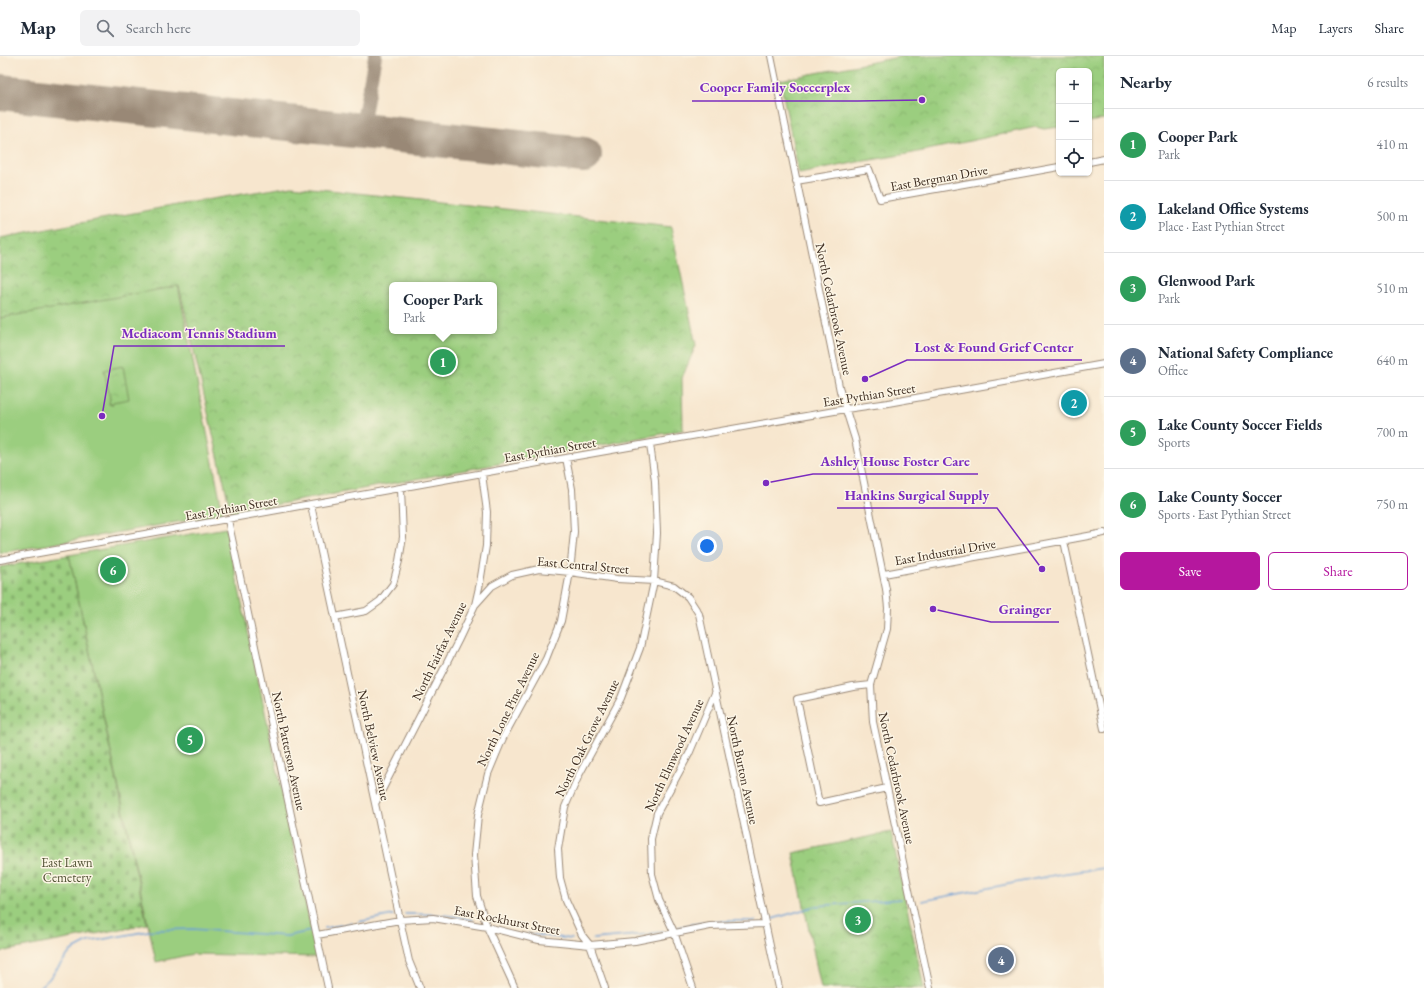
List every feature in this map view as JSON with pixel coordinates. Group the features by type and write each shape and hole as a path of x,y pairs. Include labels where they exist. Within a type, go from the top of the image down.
{"street":[{"name":"North Cedarbrook Avenue","path":"771,56 840,391 855,439 884,574 888,598 888,618 871,685 873,722 930,988"},
{"path":"1092,161 1104,159"},
{"name":"East Bergman Drive","path":"796,181 869,169 880,199 1056,168"},
{"name":"East Pythian Street","path":"0,560 401,489 566,458 888,403 1104,364"},
{"name":"North Oak Grove Avenue","path":"605,988 590,945 582,934 569,907 560,878 558,848 565,807 579,775 621,698 640,648 654,581 657,534 655,481 650,444"},
{"name":"North Lone Pine Avenue","path":"515,988 487,927 477,896 474,855 478,815 488,774 500,746 546,659 561,621 570,572 574,532 572,489 566,458"},
{"name":"North Fairfax Avenue","path":"376,802 475,605 486,546 487,512 482,474"},
{"path":"335,617 366,611 380,601 393,584 403,537 401,489"},
{"name":"North Belview Avenue","path":"311,505 376,802 400,920 410,961 420,988"},
{"name":"North Patterson Avenue","path":"228,520 328,988"},
{"name":"East Industrial Drive","path":"884,574 1104,533"},
{"path":"1064,541 1104,730"},
{"name":"East Central Street","path":"475,605 492,586 512,575 539,569 570,572 617,580 654,581"},
{"name":"North Burton Avenue","path":"654,581 674,586 688,596 699,614 779,988"},
{"path":"480,583 492,586"},
{"path":"871,685 853,686 797,699 819,803 887,788"},
{"name":"North Elmwood Avenue","path":"693,988 674,932 659,900 652,874 651,839 657,813 690,754 715,692"},
{"path":"707,712 719,712"},
{"name":"East Rockhurst Street","path":"317,935 400,920 433,918 487,927 539,940 590,945 635,941 710,926 765,924"}],"green space":[{"path":"904,56 1104,56 1104,119 1092,121 1092,68 1056,68 1056,127 1044,129 1036,127 913,153 799,174 780,80"},
{"path":"292,186 671,227 696,345 682,378 683,430 231,513 179,286 0,318 0,238 187,203"},
{"path":"178,285 223,514 0,553 0,318"},
{"path":"123,366 129,399 113,402 112,405 109,404 110,398 104,370"},
{"path":"226,528 317,957 193,954 156,962 69,555"},
{"name":"East Lawn Cemetery","path":"69,555 147,924 0,952 0,567"},
{"path":"891,832 924,988 821,988 793,853"}],"waterway":[{"path":"922,901 1060,874 1104,868"},
{"path":"769,920 816,906 901,899"},
{"path":"405,914 447,915 473,920"},
{"path":"358,922 393,915"},
{"path":"678,927 717,921 756,921"},
{"path":"325,928 352,923"},
{"path":"39,988 48,980 71,951 88,942 154,930 193,929 287,936 311,931"},
{"path":"593,939 649,934 663,931"},
{"path":"527,934 572,939"}],"taxiway":[{"path":"361,131 375,56"}],"runway":[{"path":"0,92 584,155"}],"place":[{"name":"Cooper Family Soccerplex","path":"922,100"},
{"name":"Cooper Park","path":"443,362"},
{"name":"Lost & Found Grief Center","path":"865,379"},
{"name":"Lakeland Office Systems","path":"1074,403"},
{"name":"Mediacom Tennis Stadium","path":"102,416"},
{"name":"Ashley House Foster Care","path":"766,483"},
{"name":"Hankins Surgical Supply","path":"1042,569"},
{"name":"Lake County Soccer","path":"113,570"},
{"name":"Grainger","path":"933,609"},
{"name":"Lake County Soccer Fields","path":"190,740"},
{"name":"Glenwood Park","path":"858,920"},
{"name":"National Safety Compliance","path":"1001,960"}]}
